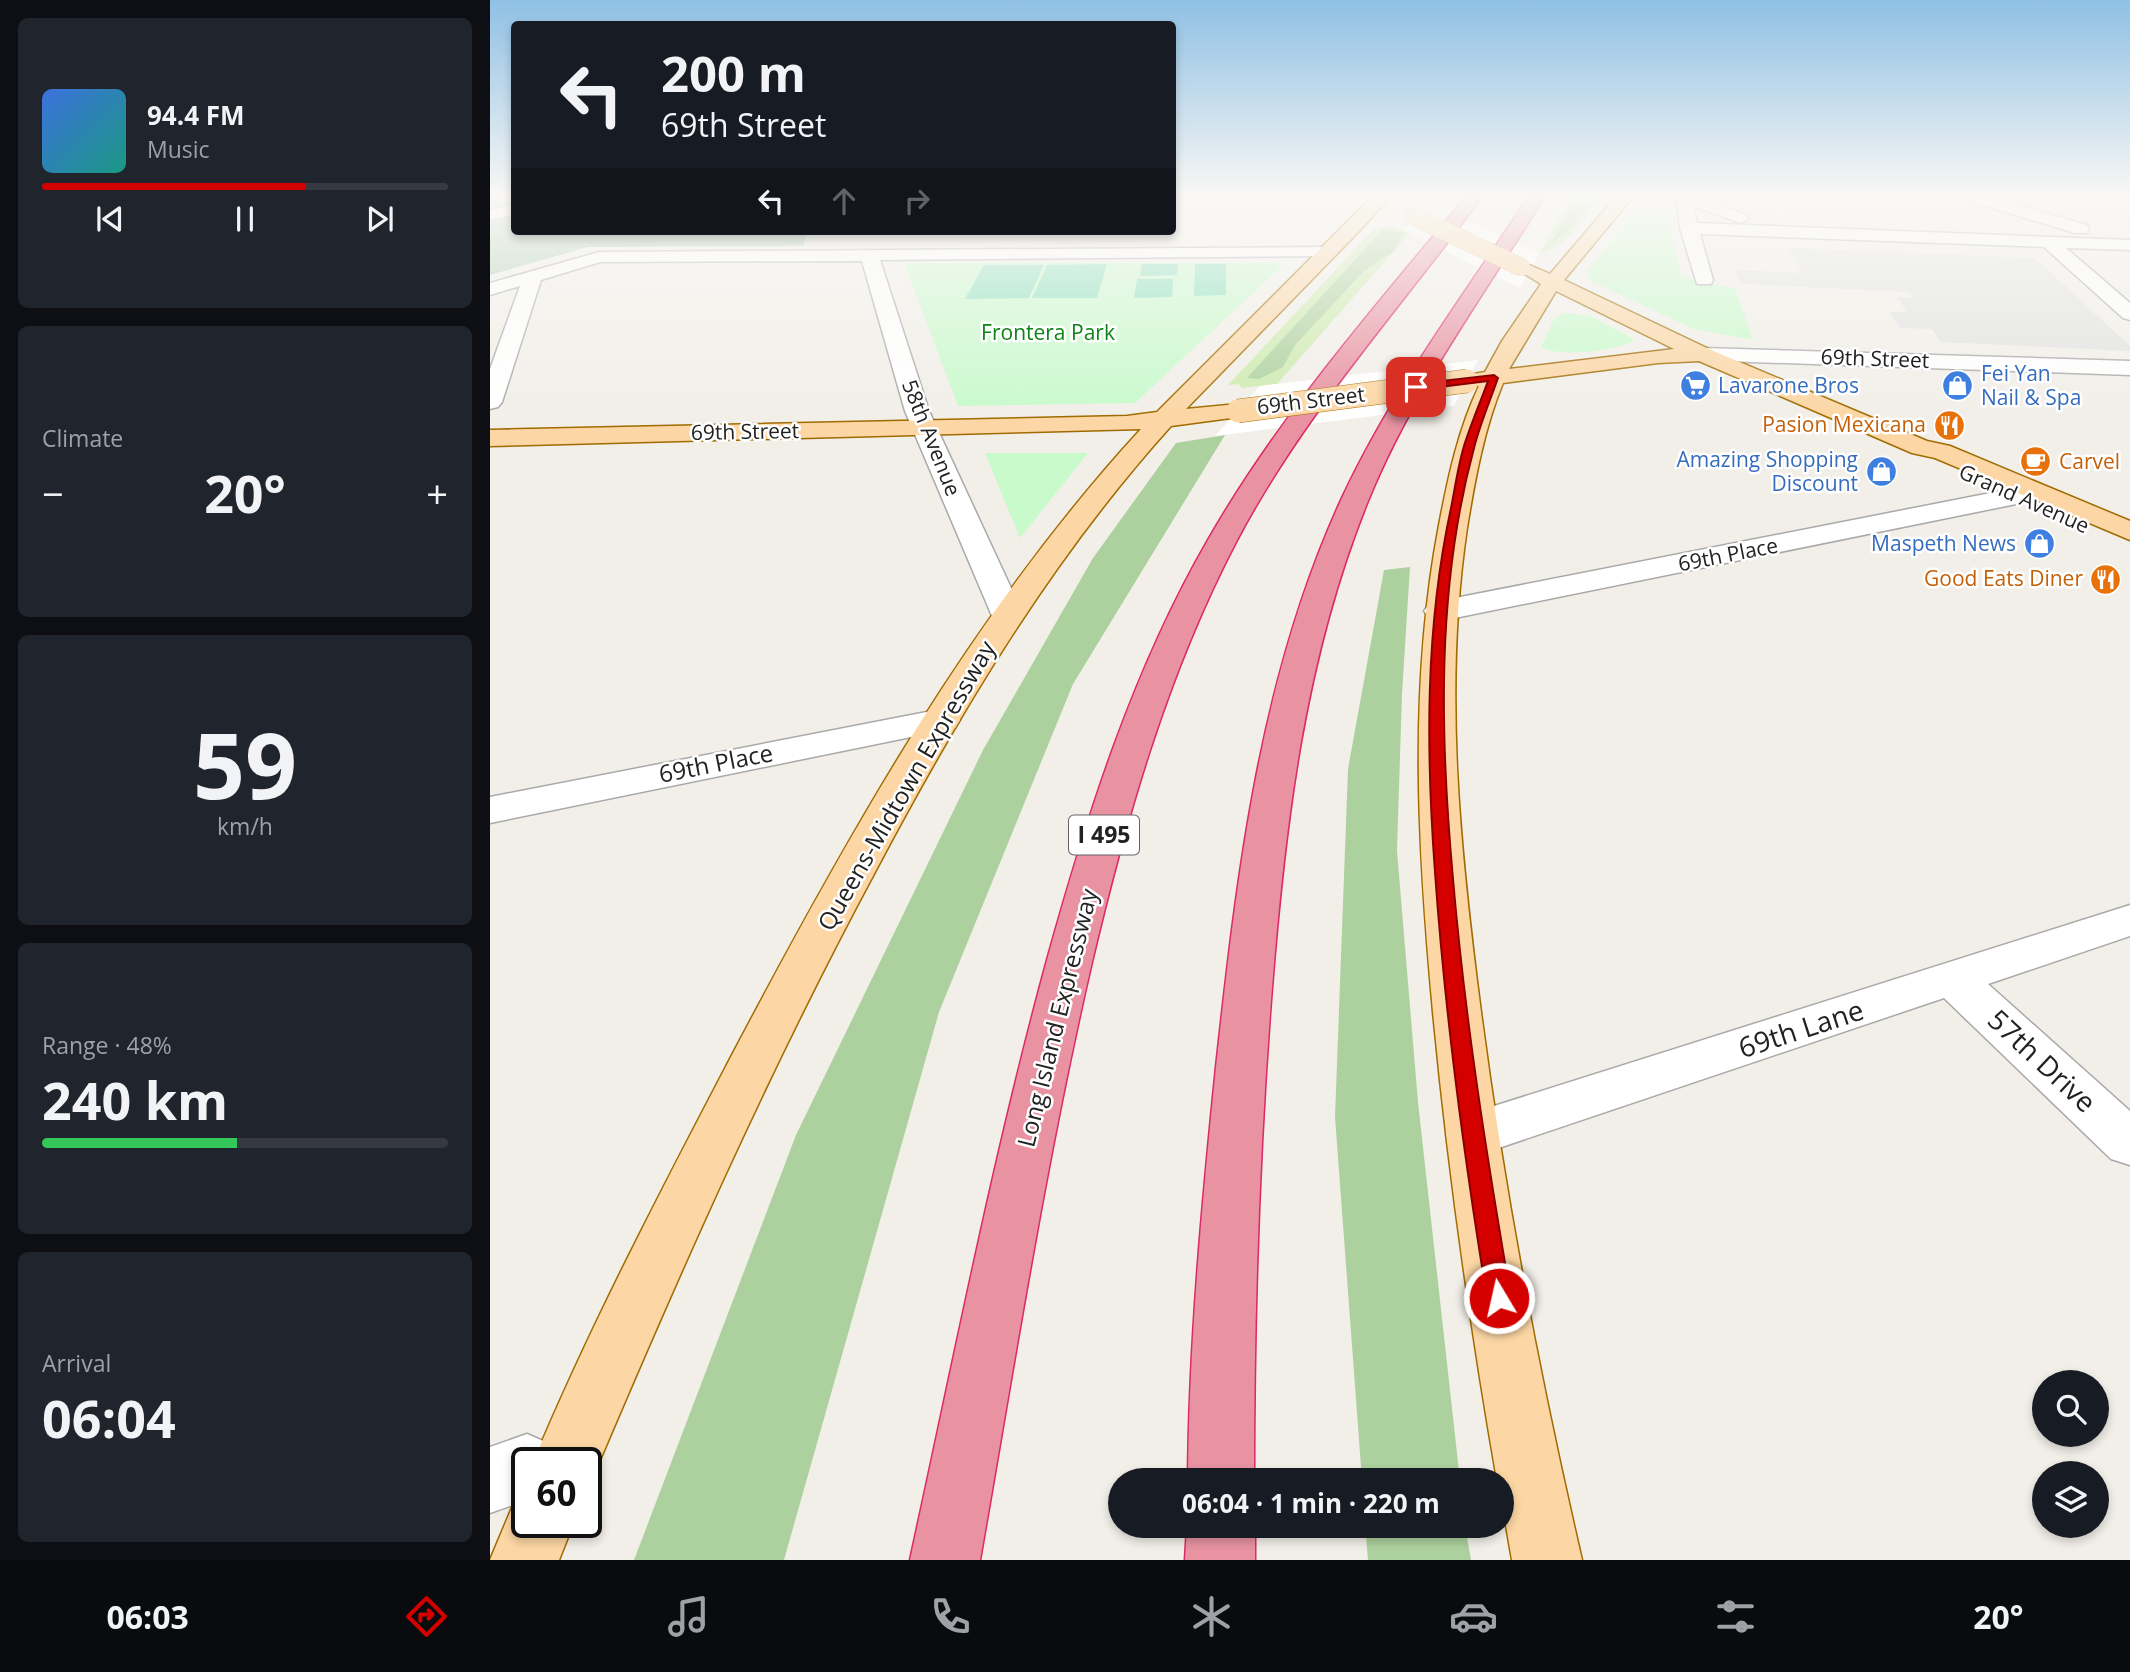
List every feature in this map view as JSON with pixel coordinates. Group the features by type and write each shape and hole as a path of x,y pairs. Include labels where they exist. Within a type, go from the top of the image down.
{"highway":[{"name":"Long Island Expressway","path":"945,1560 1048,1040 1096,862 1137,730 1203,580 1256,481 1327,380 1415,271"},
{"path":"1221,1468 1223,1339 1239,1080 1258,897 1280,754 1301,651 1330,563 1356,498 1384,442 1491,271"},
{"path":"1220,1560 1221,1538"}],"main road":[{"name":"Queens-Midtown Expressway","path":"557,1447 798,974 876,830 1008,616 1088,507 1162,419 1308,271"},
{"name":"Grand Avenue","path":"1528,271 1703,355 1921,448 1941,451 2130,531"},
{"path":"1547,1560 1525,1462 1472,1135 1450,947 1437,790 1437,675 1440,611 1448,548 1480,379 1560,271"},
{"name":"69th Street","path":"490,439 1162,419 1658,356 1703,355"},
{"name":"Grand Avenue","path":"1921,448 1926,454 2016,496 2130,545"},
{"path":"524,1560 533,1538"}],"street":[{"path":"490,289 553,271"},
{"name":"58th Avenue","path":"874,271 924,428 1008,616"},
{"path":"1701,271 1704,280"},
{"path":"2081,271 2130,314"},
{"path":"490,402 533,277"},
{"name":"69th Street","path":"1703,355 2130,368"},
{"name":"69th Place","path":"1440,611 2016,496"},
{"name":"69th Place","path":"490,810 942,720"},
{"name":"69th Lane","path":"1472,1135 2130,920"},
{"name":"57th Drive","path":"1953,979 2130,1143"},
{"path":"490,1480 511,1473"}],"green space":[{"path":"490,271 505,271 490,275"},
{"name":"Frontera Park","path":"907,271 1277,271 1135,403 958,406"},
{"path":"981,271 1041,271 1029,298 965,299"},
{"path":"1044,271 1105,271 1097,298 1032,298"},
{"path":"1141,271 1177,271 1177,275 1140,276"},
{"path":"1195,271 1226,271 1226,295 1194,296"},
{"path":"1335,271 1377,271 1277,384 1242,388 1239,384 1228,385"},
{"path":"1345,271 1364,271 1295,345 1283,367 1259,379 1247,378"},
{"path":"1588,271 1680,271 1681,276 1735,289 1753,340 1694,329 1593,282 1587,275"},
{"path":"1137,279 1173,279 1172,297 1134,298"},
{"path":"1566,313 1590,316 1633,338 1633,341 1613,348 1574,353 1541,347 1555,317"},
{"path":"1225,435 1073,684 939,1012 784,1560 634,1560 796,1135 983,750 1093,558 1176,443"},
{"path":"985,453 1088,453 1020,538"},
{"path":"1410,567 1402,694 1397,851 1418,1102 1459,1468 1361,1468 1335,1117 1348,769 1384,570"},
{"path":"1366,1538 1467,1538 1471,1560 1368,1560"}],"shaded area":[{"path":"1735,271 1802,273 1801,271 2049,271 2130,346 2130,351 1941,342 1932,329 1900,328 1889,312 1907,312 1897,297 1914,298 1909,292 1741,284"}],"pier":[{"path":"1485,271 1530,271 1520,288"},
{"path":"1478,360 1454,406 1215,436 1260,386"}],"place":[{"name":"Lavarone Bros","path":"1695,386"},
{"name":"Fei Yan Nail & Spa","path":"1958,386"},
{"name":"Pasion Mexicana","path":"1949,425"},
{"name":"Carvel","path":"2036,462"},
{"name":"Amazing Shopping Discount","path":"1881,472"},
{"name":"Maspeth News","path":"2039,544"},
{"name":"Good Eats Diner","path":"2106,579"}],"route":[{"path":"1416,387 1494,378 1469,447 1448,548 1440,611 1437,675 1437,790 1450,947 1472,1135 1499,1298"}]}
